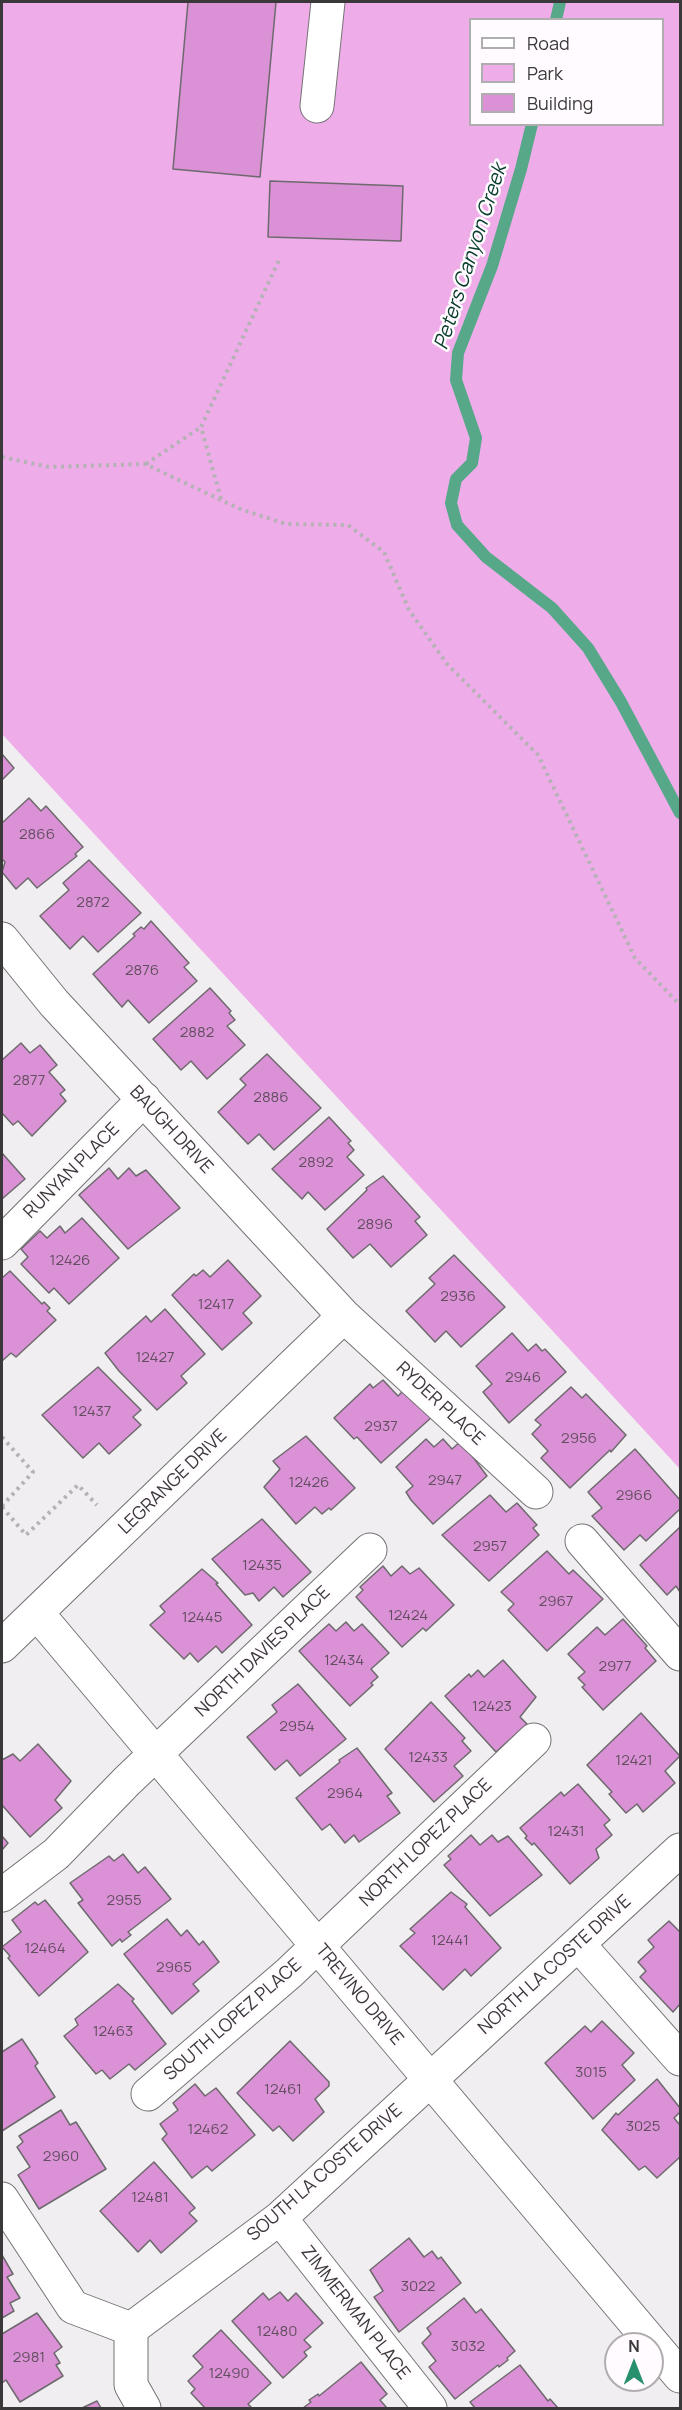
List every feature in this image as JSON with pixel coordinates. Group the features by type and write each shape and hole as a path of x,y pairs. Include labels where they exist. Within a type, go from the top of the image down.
{"street":[{"path":"317,106 328,2"},
{"name":"BAUGH DRIVE","path":"2,939 54,1003 344,1316"},
{"name":"RUNYAN PLACE","path":"2,1243 144,1099"},
{"name":"RYDER PLACE","path":"344,1316 536,1492"},
{"name":"LEGRANGE DRIVE","path":"2,1646 344,1316"},
{"path":"582,1541 681,1654"},
{"name":"NORTH DAVIES PLACE","path":"2,1895 56,1854 156,1754 370,1550"},
{"name":"TREVINO DRIVE","path":"38,1613 681,2376"},
{"name":"NORTH LOPEZ PLACE","path":"318,1947 534,1740"},
{"name":"NORTH LA COSTE DRIVE","path":"430,2079 681,1850"},
{"path":"578,1944 681,2060"},
{"name":"SOUTH LOPEZ PLACE","path":"148,2094 318,1947"},
{"name":"SOUTH LA COSTE DRIVE","path":"131,2329 280,2218 430,2079"},
{"path":"2,2199 73,2307 131,2329 131,2385 144,2409"},
{"name":"ZIMMERMAN PLACE","path":"280,2218 430,2409"}],"path":[{"path":"145,464 201,427 280,258"},
{"path":"201,427 221,500"},
{"path":"2,457 49,467 145,464 221,500 286,524 348,525 384,552 409,610 447,664 538,755 636,958 681,1005"},
{"path":"2,1437 33,1472 2,1507 26,1536 78,1485 100,1508"}],"green space":[{"path":"2,2 680,2 680,1469 2,734"}],"building":[{"path":"188,2 276,2 260,177 173,169"},
{"path":"270,181 403,186 401,241 268,237"},
{"path":"2,754 14,768 2,780"},
{"path":"29,798 41,811 46,806 83,847 75,854 77,856 37,888 28,878 16,889 2,872 5,862 2,859 2,823"},
{"path":"89,860 141,913 98,952 83,936 70,949 40,916 69,890 63,883"},
{"path":"151,921 189,963 184,967 197,981 149,1023 128,1000 122,1007 93,974 135,936 133,934 141,927 144,929"},
{"path":"210,988 231,1011 229,1013 235,1020 227,1026 245,1045 207,1079 191,1061 181,1070 153,1039"},
{"path":"21,1043 30,1053 40,1045 57,1065 49,1072 65,1090 60,1094 66,1101 32,1136 18,1121 13,1125 2,1113 2,1060"},
{"path":"267,1054 321,1108 274,1150 259,1134 248,1144 218,1112 246,1085 240,1079"},
{"path":"329,1117 351,1141 348,1143 354,1150 347,1157 364,1175 325,1210 308,1192 302,1199 272,1169"},
{"path":"2,1153 25,1179 2,1199"},
{"path":"109,1168 118,1179 129,1168 136,1176 146,1170 180,1208 128,1249 79,1195"},
{"path":"383,1176 420,1217 415,1221 427,1235 391,1267 370,1244 353,1258 327,1229 367,1190 366,1188"},
{"path":"82,1218 119,1258 69,1304 54,1288 49,1293 21,1264 28,1257 21,1249 40,1231 47,1238 60,1226 65,1233"},
{"path":"454,1255 505,1307 461,1347 446,1331 435,1342 406,1311 435,1284 429,1278"},
{"path":"228,1260 261,1296 243,1313 252,1323 222,1350 172,1295 194,1274 196,1276 203,1270 210,1277"},
{"path":"10,1271 42,1304 44,1302 50,1308 47,1311 56,1320 16,1357 11,1353 2,1361 2,1278"},
{"path":"165,1309 205,1354 181,1376 187,1383 157,1410 105,1353 146,1316 151,1322"},
{"path":"512,1333 528,1351 536,1344 542,1351 545,1349 566,1372 509,1423 483,1392 492,1384 476,1366"},
{"path":"98,1367 141,1410 133,1417 141,1425 109,1454 99,1443 83,1458 42,1415"},
{"path":"383,1380 398,1396 408,1386 433,1416 381,1463 357,1437 354,1439 334,1418 370,1384 373,1388"},
{"path":"571,1387 582,1398 586,1394 626,1435 611,1452 610,1450 570,1488 541,1458 548,1451 532,1434 541,1425 535,1420"},
{"path":"306,1436 355,1488 331,1510 329,1508 322,1514 315,1507 296,1524 264,1487 280,1469 273,1461"},
{"path":"426,1439 434,1447 443,1439 452,1449 461,1441 487,1476 433,1524 411,1500 406,1492 413,1486 396,1467"},
{"path":"635,1449 680,1500 680,1509 646,1541 640,1535 624,1550 592,1516 602,1508 588,1492"},
{"path":"490,1495 506,1512 517,1503 537,1525 533,1528 539,1535 489,1581 442,1535"},
{"path":"262,1519 311,1572 283,1597 274,1587 259,1601 253,1593 245,1595 212,1559"},
{"path":"680,1527 680,1592 676,1586 667,1595 640,1565"},
{"path":"547,1551 569,1574 573,1570 603,1599 547,1651 508,1610 514,1604 501,1592"},
{"path":"383,1566 391,1576 402,1566 410,1574 419,1568 454,1605 426,1631 423,1628 402,1647 356,1597 363,1590 360,1587"},
{"path":"202,1569 218,1583 216,1584 252,1625 222,1653 216,1646 198,1662 190,1653 184,1659 150,1625 165,1612 160,1606"},
{"path":"623,1619 647,1646 645,1648 656,1661 603,1710 582,1687 585,1685 578,1678 585,1672 568,1654 597,1627 605,1635"},
{"path":"346,1622 354,1631 362,1624 389,1653 371,1669 378,1677 371,1683 373,1685 350,1706 299,1651 329,1624 336,1631"},
{"path":"503,1660 536,1697 520,1717 527,1724 496,1752 445,1696 469,1674 471,1677 478,1670 484,1677"},
{"path":"298,1684 346,1739 300,1776 287,1760 275,1770 247,1737 277,1712 272,1705"},
{"path":"431,1702 465,1738 462,1741 471,1751 454,1766 463,1776 434,1802 385,1749"},
{"path":"641,1713 680,1756 665,1771 675,1783 643,1812 637,1804 626,1813 609,1794 612,1792 587,1765"},
{"path":"38,1744 71,1781 55,1800 62,1808 30,1837 2,1805 2,1760 13,1754 20,1761"},
{"path":"357,1748 392,1793 387,1796 400,1813 359,1842 354,1835 345,1843 330,1824 322,1830 296,1798 340,1762 339,1760"},
{"path":"578,1784 610,1820 604,1825 612,1835 596,1849 599,1858 570,1884 534,1843 532,1845 525,1838 527,1836 520,1828 561,1792 564,1796"},
{"path":"471,1835 480,1845 492,1835 498,1842 508,1836 542,1875 490,1916 444,1865 451,1859 448,1856"},
{"path":"2,1836 8,1843 2,1850"},
{"path":"123,1854 138,1873 145,1867 171,1899 128,1932 131,1935 122,1942 120,1939 112,1946 78,1903 83,1900 70,1883 109,1856 114,1861"},
{"path":"451,1892 467,1904 465,1907 501,1948 471,1976 465,1969 443,1990 400,1946 415,1933 410,1929"},
{"path":"45,1900 88,1952 39,1996 8,1958 10,1956 2,1947 21,1932 12,1920 35,1902 38,1905"},
{"path":"167,1919 181,1936 187,1930 199,1945 203,1941 219,1962 193,1984 199,1991 172,2014 124,1954"},
{"path":"669,1921 680,1932 680,2004 673,2012 640,1977 646,1971 638,1962 654,1947 648,1940"},
{"path":"118,1984 134,1999 132,2001 166,2044 135,2070 129,2064 110,2079 102,2070 96,2074 64,2036 78,2025 75,2019"},
{"path":"602,2021 634,2053 622,2065 635,2080 593,2119 545,2063 585,2026 591,2032"},
{"path":"22,2039 38,2063 35,2066 55,2097 2,2131 2,2052"},
{"path":"290,2041 329,2082 329,2086 315,2099 324,2112 293,2141 279,2126 273,2131 237,2093"},
{"path":"657,2079 680,2108 680,2112 674,2118 680,2125 680,2157 657,2178 645,2166 639,2170 602,2130 616,2113 618,2115"},
{"path":"195,2084 205,2096 216,2088 255,2135 212,2171 207,2166 192,2178 162,2139 167,2134 160,2124 178,2110 173,2103"},
{"path":"61,2110 70,2125 76,2122 106,2169 39,2209 18,2175 30,2167 17,2147 23,2142 19,2136"},
{"path":"154,2162 195,2208 189,2213 197,2221 161,2253 150,2240 138,2252 100,2211"},
{"path":"409,2238 424,2257 432,2251 438,2259 441,2257 461,2283 399,2332 374,2297 383,2291 370,2270"},
{"path":"2,2255 13,2274 7,2277 20,2298 10,2303 14,2311 2,2318"},
{"path":"280,2292 288,2301 296,2293 323,2323 304,2340 311,2347 304,2352 307,2356 283,2378 232,2321 263,2293 269,2300"},
{"path":"464,2298 476,2313 481,2309 515,2351 507,2358 508,2360 499,2367 498,2365 455,2399 429,2367 436,2361 422,2343 431,2334 427,2328"},
{"path":"37,2313 62,2347 54,2353 60,2363 56,2365 63,2376 20,2402 6,2380 2,2383 2,2334"},
{"path":"221,2330 271,2383 248,2404 251,2407 205,2408 191,2393 195,2389 188,2381 203,2367 193,2356"},
{"path":"361,2362 387,2394 380,2400 387,2408 303,2408 311,2402 309,2400 318,2394 319,2396"},
{"path":"520,2365 548,2401 550,2399 558,2408 475,2408 470,2402"},
{"path":"97,2401 101,2408 82,2408"}],"waterway":[{"name":"Peters Canyon Creek","path":"556,18 560,2"},
{"name":"Peters Canyon Creek","path":"532,126 492,266 458,353 456,380 476,438 472,463 456,479 451,503 457,525 486,557 552,608 588,648 621,702 680,813"}]}
